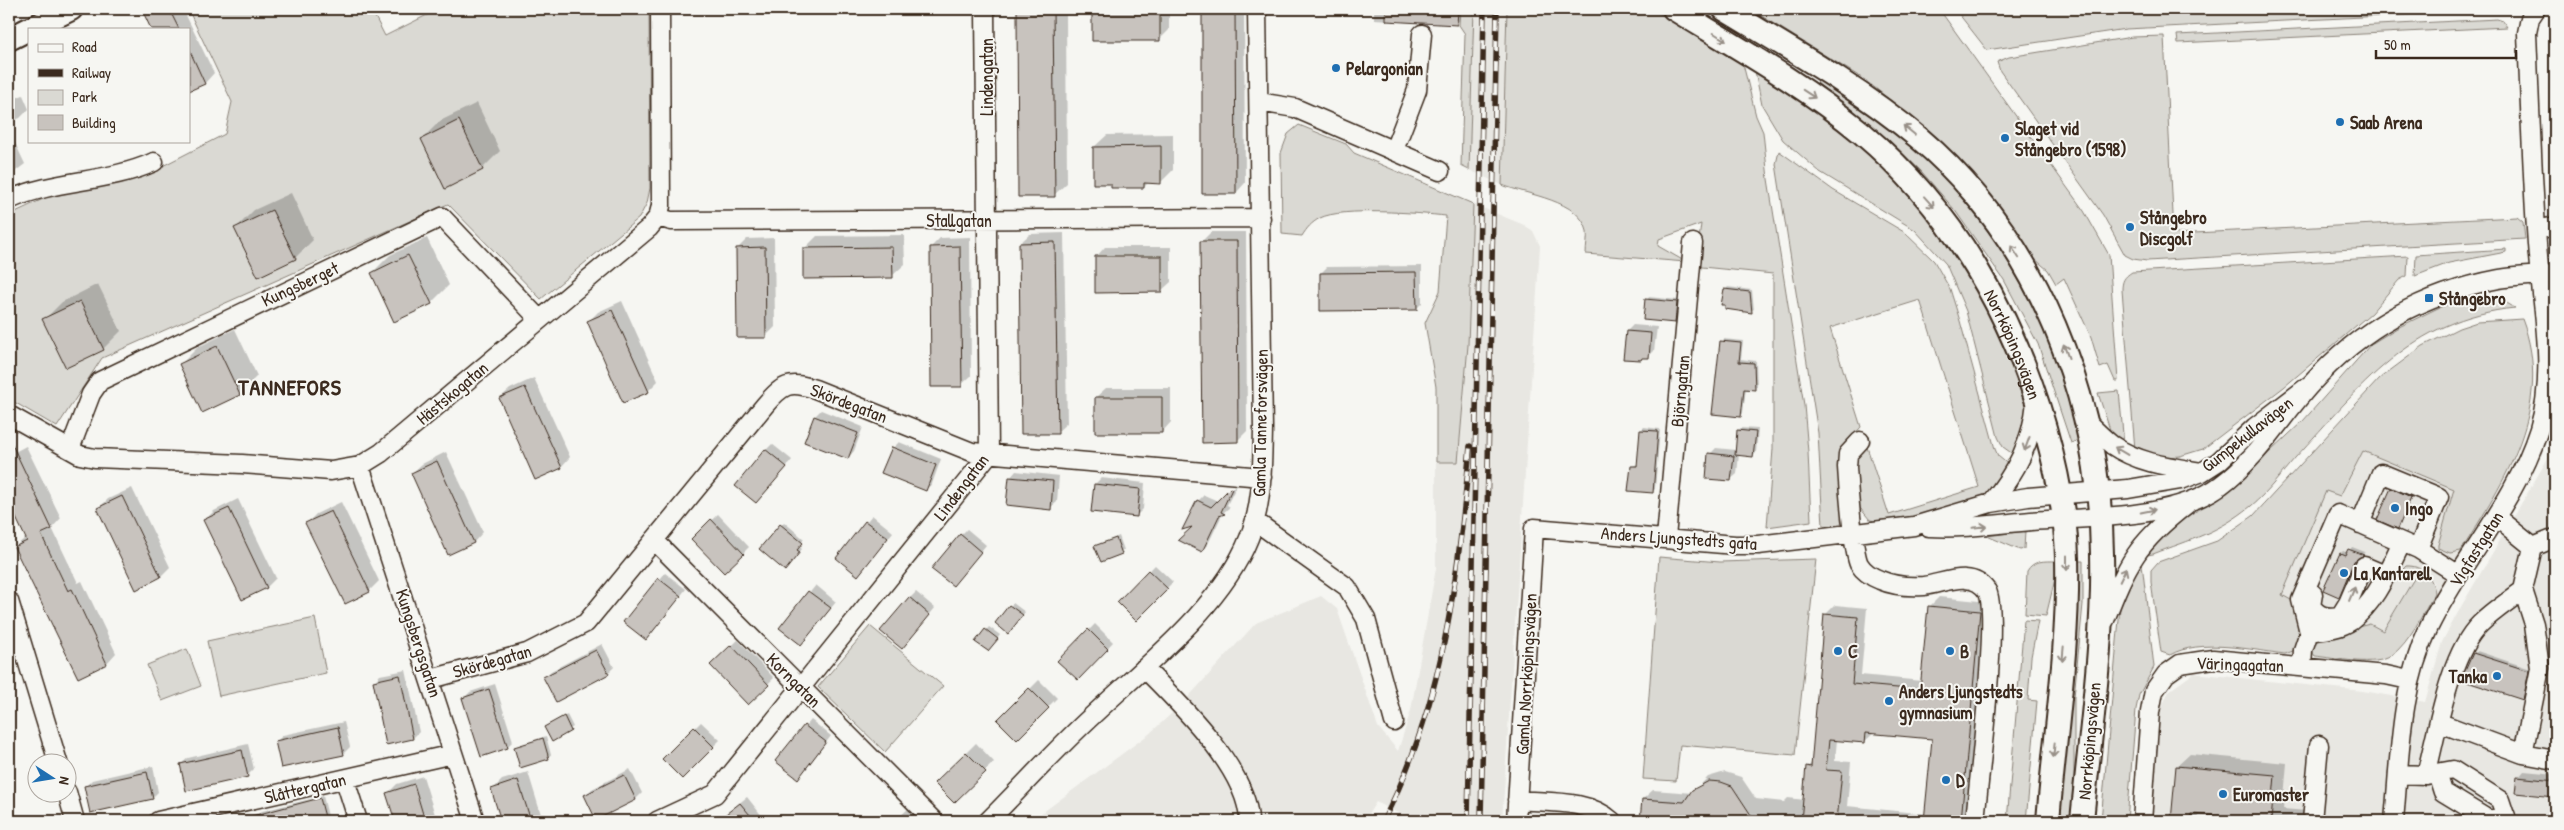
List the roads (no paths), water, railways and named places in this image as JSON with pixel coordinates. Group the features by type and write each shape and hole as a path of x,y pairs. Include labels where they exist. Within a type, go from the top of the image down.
{"main road":[{"path":"31,28 71,9"},
{"name":"Norrköpingsvägen","path":"1674,9 1820,101 1863,134 1899,168 1936,209 1964,247 1994,297 2011,332 2036,397 2061,494 2065,520 2067,606 2048,821"},
{"name":"Norrköpingsvägen","path":"1724,9 1880,107 1921,139 1984,206 2017,254 2048,308 2066,351 2086,421 2099,492 2102,554 2099,637 2082,821"},
{"path":"9,39 28,30"}],"street":[{"path":"658,217 662,181 660,9"},
{"name":"Lindengatan","path":"657,821 715,794 989,454 985,9"},
{"name":"Gamla Tanneforsvägen","path":"988,821 1090,717 1144,668 1205,607 1237,564 1255,521 1262,477 1261,218 1257,9"},
{"name":"Vigfastgatan","path":"2394,821 2403,714 2409,680 2430,626 2459,574 2496,517 2523,469 2539,428 2546,391 2548,275 2536,230 2527,33 2530,18 2536,9"},
{"path":"1394,150 1417,90 1422,34"},
{"path":"1259,102 1294,108 1440,171"},
{"path":"9,200 63,183 132,172 154,162"},
{"name":"Kungsberget","path":"70,449 91,394 100,381 442,217 539,319"},
{"name":"Stallgatan","path":"658,217 671,221 1261,218"},
{"name":"Hästskogatan","path":"9,415 70,449 94,458 242,464 331,471 360,466 381,453 650,228 658,217"},
{"path":"2536,230 2555,226"},
{"name":"Björngatan","path":"1666,538 1693,243"},
{"name":"Gumpekullavägen","path":"2065,520 2130,514 2190,502 2220,486 2246,464 2311,384 2342,352 2374,328 2429,298 2463,287 2501,279 2548,275"},
{"name":"Skördegatan","path":"431,679 527,653 586,623 765,405 786,386 798,384 815,389 972,452 1262,477"},
{"name":"Gumpekullavägen","path":"2061,494 2099,492 2181,480 2202,472 2219,460 2255,427 2311,384"},
{"path":"1991,503 2018,466 2029,442 2036,397"},
{"path":"2086,421 2111,444 2128,455 2170,467 2202,472"},
{"path":"1860,442 1848,454 1847,467 1859,564 1873,578 1900,586 1925,586 1956,579 1968,579 1981,583 1988,593 1992,627 1975,821"},
{"name":"Kungsbergsgatan","path":"360,466 431,679 475,821"},
{"path":"2309,632 2332,628 2350,621 2375,596 2386,575 2410,545 2439,497 2381,473 2312,595 2311,606 2317,615 2328,618 2340,616 2348,603 2364,566 2386,575"},
{"name":"Anders Ljungstedts gata","path":"1534,528 1750,545 1914,526 1991,503 2061,494"},
{"path":"2099,637 2122,575 2135,553 2158,527 2190,502"},
{"path":"2302,666 2303,650 2309,632 2301,600 2338,514 2410,545 2459,574"},
{"path":"2496,517 2533,547"},
{"name":"Anders Ljungstedts gata","path":"1914,526 1957,529 2065,520"},
{"path":"1255,521 1347,587 1366,618 1394,722"},
{"name":"Gamla Norrköpingsvägen","path":"1516,821 1534,528"},
{"path":"2533,547 2555,538"},
{"name":"Korngatan","path":"654,540 934,821"},
{"path":"2522,754 2540,668 2534,624 2523,590 2533,547"},
{"path":"2398,774 2431,774 2453,770 2500,800 2507,819 2489,820 2443,792 2431,774 2446,694 2462,649 2479,624 2523,590"},
{"path":"9,601 12,620 55,752"},
{"name":"Väringagatan","path":"2142,821 2150,712 2154,690 2166,674 2180,664 2197,660 2302,666 2386,675 2409,680"},
{"path":"1144,668 1180,705 1235,772 1249,807 1249,821"},
{"path":"2440,723 2522,754 2555,760"},
{"path":"2312,821 2319,745"},
{"name":"Slåttergatan","path":"158,821 453,754"},
{"path":"345,780 358,821"},
{"path":"1517,800 1580,806 1602,812 1612,821"},
{"path":"70,802 75,821"}],"railway":[{"path":"1468,821 1484,9"},
{"path":"1481,821 1497,9"},
{"path":"1383,821 1404,777 1434,686 1453,590 1466,494 1470,446"}],"place":[{"name":"Pelargonian","path":"1336,68"},
{"name":"Saab Arena","path":"2340,122"},
{"name":"Slaget vid Stångebro (1598)","path":"2005,138"},
{"name":"Stångebro Discgolf","path":"2130,227"},
{"name":"Stångebro","path":"2429,298"},
{"name":"Ingo","path":"2395,508"},
{"name":"La Kantarell","path":"2344,573"},
{"name":"C","path":"1838,651"},
{"name":"B","path":"1950,651"},
{"name":"Tanka","path":"2497,676"},
{"name":"Anders Ljungstedts gymnasium","path":"1889,701"},
{"name":"D","path":"1946,780"},
{"name":"Euromaster","path":"2223,794"}],"district":[{"name":"TANNEFORS","path":"290,387"}]}
